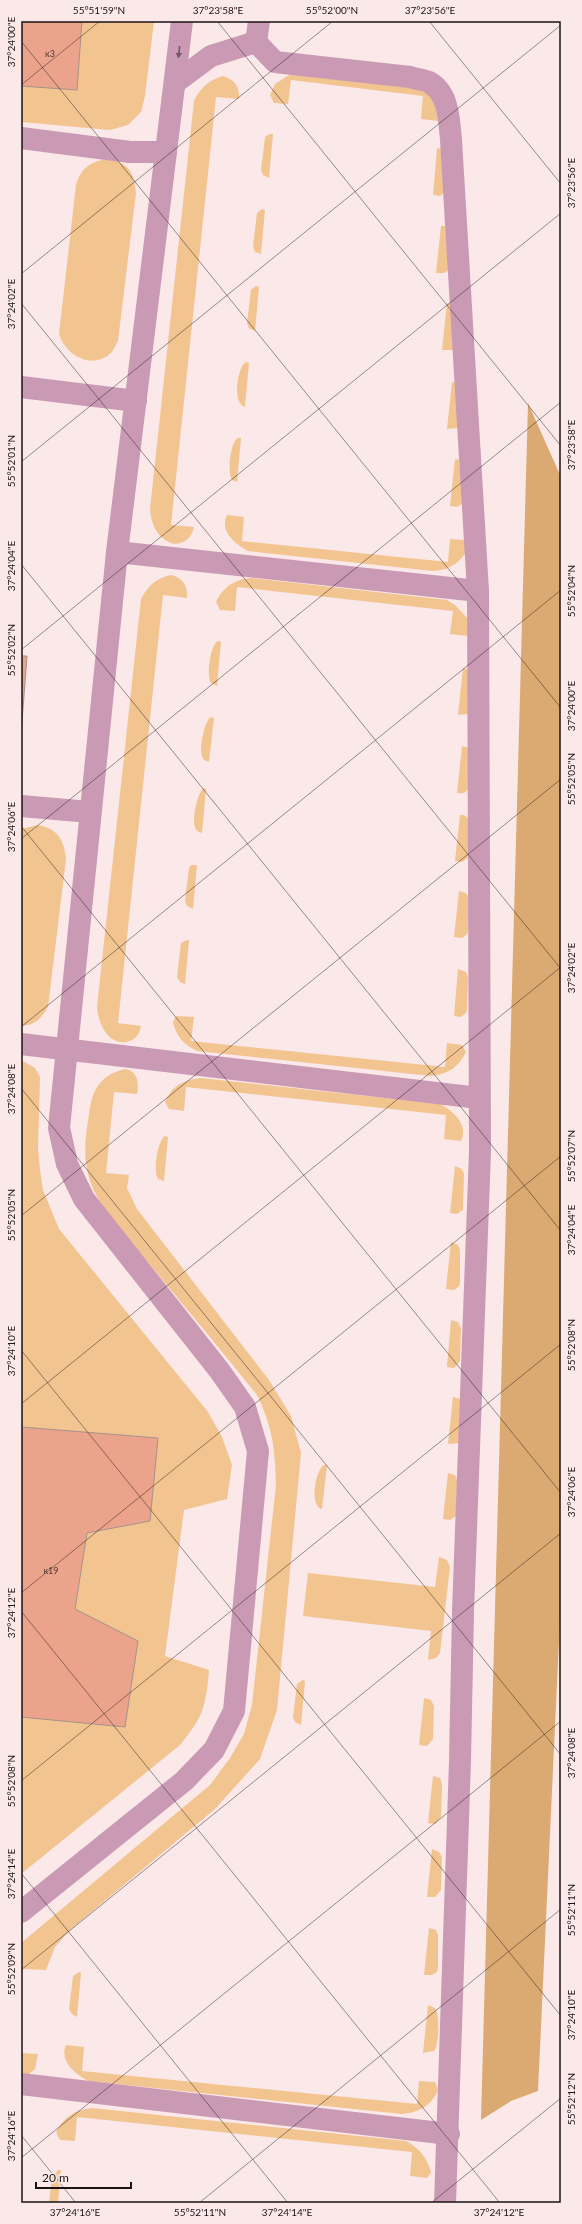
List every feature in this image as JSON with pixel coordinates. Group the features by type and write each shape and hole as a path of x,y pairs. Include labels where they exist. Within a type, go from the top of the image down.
{"street":[{"path":"21,1912 184,1781 214,1750 234,1711 258,1451 245,1407 219,1370 84,1199 67,1164 59,1128 117,552 166,152 176,82 182,21"},
{"path":"176,82 210,56 257,31 275,62 410,78 429,82 440,92 447,105 456,210 478,591 480,1151 463,1611 463,1676 449,2134 445,2203"},
{"path":"21,138 130,152 166,152"},
{"path":"21,387 136,400"},
{"path":"117,552 478,591"},
{"path":"21,806 90,812"},
{"path":"21,1044 479,1098"},
{"path":"21,2084 449,2134"}],"shaded area":[{"path":"21,21 154,21 145,96 141,112 128,125 110,130 21,122"},
{"path":"294,72 417,85 434,97 438,121 421,119 423,96 291,80 288,104 274,103 270,95 275,84"},
{"path":"223,76 236,84 239,91 239,99 216,97 171,525 194,527 190,537 178,544 169,542 158,533 152,521 150,509 194,101 199,92 206,85"},
{"path":"273,134 269,178 263,175 261,170 265,137"},
{"path":"437,148 442,149 445,192 440,196 433,195"},
{"path":"108,159 126,166 134,179 136,193 118,341 112,352 105,358 89,360 81,358 68,349 59,334 76,185 81,174 88,166"},
{"path":"262,209 265,210 261,254 255,252 253,246 257,213"},
{"path":"441,226 445,226 449,270 444,273 436,273"},
{"path":"256,286 259,287 255,331 249,328 247,323 251,290"},
{"path":"447,303 451,304 453,350 442,350"},
{"path":"246,362 249,363 245,407 238,399 237,385 240,371"},
{"path":"452,382 456,383 458,428 447,429"},
{"path":"528,403 561,477 561,1598 538,2091 511,2101 481,2120"},
{"path":"238,438 241,438 237,482 232,480 230,476 230,458 233,445"},
{"path":"455,459 459,460 463,503 457,507 450,506"},
{"path":"227,515 244,517 242,541 448,562 450,539 465,540 469,547 463,557 455,564 445,569 433,571 248,551 238,545 227,532 225,521"},
{"path":"171,575 182,580 186,586 187,598 163,595 118,1023 141,1026 140,1031 134,1039 121,1042 111,1038 105,1032 99,1020 97,1007 141,599 153,583 161,578"},
{"path":"251,578 447,600 455,605 469,620 468,636 450,634 453,611 237,587 235,611 220,610 216,602 222,592 239,580"},
{"path":"218,641 221,642 217,686 211,683 209,668 213,648"},
{"path":"463,668 470,670 468,714 458,715"},
{"path":"211,717 214,718 209,762 202,757 201,748 204,729"},
{"path":"462,746 469,748 469,789 464,793 457,793"},
{"path":"204,788 206,789 202,833 195,828 194,819 197,800"},
{"path":"460,815 464,815 469,819 468,858 462,862 455,861"},
{"path":"38,825 51,829 59,836 64,846 66,859 48,1007 37,1021 21,1026 21,829"},
{"path":"191,865 197,865 193,909 187,906 185,901 189,868"},
{"path":"459,891 466,893 469,898 468,931 462,938 454,937"},
{"path":"189,940 185,984 180,982 177,977 181,943"},
{"path":"458,969 466,972 468,977 467,1010 461,1017 454,1016"},
{"path":"176,1016 194,1017 191,1041 445,1067 447,1043 462,1045 466,1052 460,1062 452,1069 443,1074 431,1076 197,1051 184,1043 178,1036 173,1022"},
{"path":"21,1060 35,1068 40,1077 38,1148 40,1170 43,1190 59,1229 208,1412 222,1437 232,1465 227,1499 184,1510 165,1656 209,1670 205,1703 194,1727 180,1745 21,1874"},
{"path":"125,1069 133,1072 137,1078 137,1094 114,1092 106,1173 129,1175 127,1188 137,1209 269,1380 291,1416 301,1453 277,1710 260,1759 215,1809 71,1929 55,1947 46,1970 23,1969 21,1986 21,1943 210,1785 230,1758 244,1734 252,1705 276,1485 274,1449 270,1428 257,1395 116,1225 109,1216 92,1186 87,1167 85,1150 90,1105 95,1091 103,1080 109,1075"},
{"path":"201,1078 440,1104 450,1110 458,1119 463,1129 463,1135 461,1141 444,1139 446,1115 186,1087 184,1111 169,1109 165,1102 175,1088 189,1080"},
{"path":"165,1136 168,1137 164,1181 158,1179 156,1163 160,1144"},
{"path":"455,1166 462,1169 464,1174 463,1210 457,1214 450,1213"},
{"path":"451,1242 458,1245 460,1250 460,1283 454,1290 446,1289"},
{"path":"451,1320 458,1322 461,1328 460,1361 454,1368 447,1367"},
{"path":"453,1397 460,1399 459,1443 448,1444"},
{"path":"324,1465 327,1465 322,1509 318,1507 316,1502 315,1488 318,1474"},
{"path":"448,1473 455,1475 457,1480 456,1516 450,1520 443,1519"},
{"path":"439,1557 447,1560 450,1567 440,1653 436,1658 428,1660 431,1631 303,1616 308,1573 435,1587"},
{"path":"303,1680 305,1681 301,1725 295,1722 293,1717 297,1684"},
{"path":"424,1698 431,1700 434,1706 433,1739 427,1746 419,1745"},
{"path":"433,1776 440,1778 442,1784 441,1817 435,1824 428,1823"},
{"path":"432,1849 439,1852 442,1857 441,1890 435,1897 427,1897"},
{"path":"429,1928 436,1930 438,1935 438,1968 437,1972 432,1975 424,1975"},
{"path":"79,1972 81,1973 77,2017 72,2014 69,2009 73,1976"},
{"path":"428,2005 435,2008 437,2011 438,2037 434,2051 423,2053"},
{"path":"66,2045 84,2047 82,2071 417,2104 419,2081 435,2082 438,2090 432,2100 424,2107 414,2112 402,2114 88,2081 73,2071 66,2062 64,2051"},
{"path":"21,2053 38,2054 35,2069 29,2074 21,2076"},
{"path":"92,2108 406,2141 422,2154 431,2172 427,2178 410,2176 412,2152 77,2117 75,2141 60,2140 56,2132 66,2118 80,2110"},
{"path":"58,2170 61,2170 58,2203 49,2203 52,2177"}],"building":[{"path":"21,21 82,21 77,90 21,86"},
{"path":"21,656 27,656 21,735"},
{"path":"21,1427 158,1438 150,1521 87,1533 75,1609 138,1641 125,1727 21,1717"}]}
